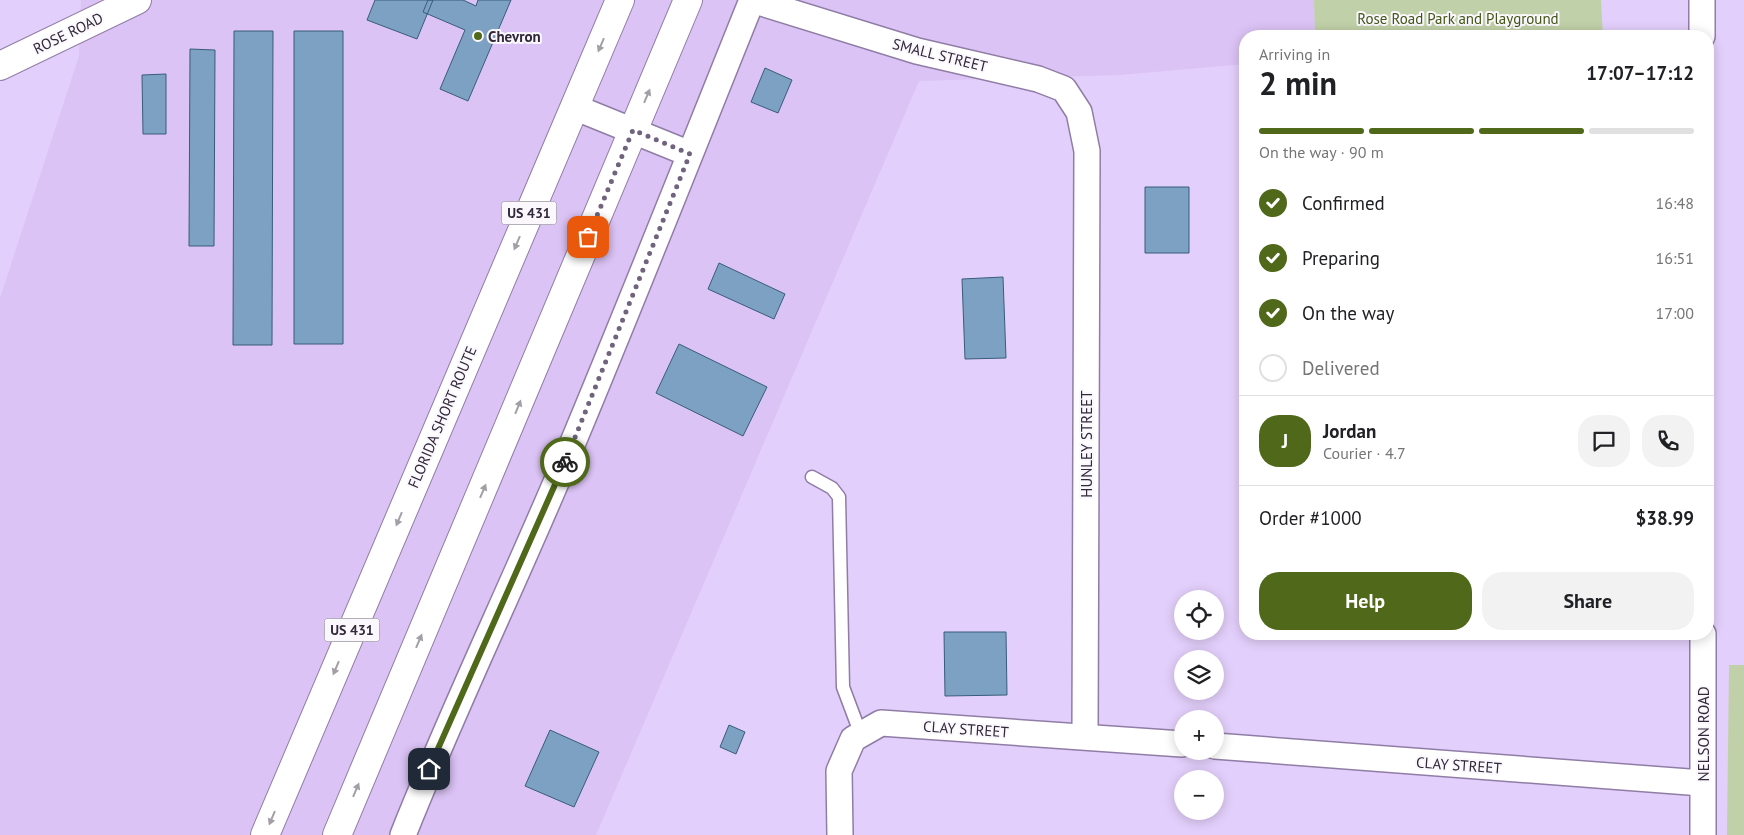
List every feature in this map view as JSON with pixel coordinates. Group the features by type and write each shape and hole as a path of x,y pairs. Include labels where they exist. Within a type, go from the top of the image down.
{"main road":[{"name":"ROSE ROAD","path":"0,66 137,0"},
{"name":"FLORIDA SHORT ROUTE","path":"265,835 620,0"},
{"path":"337,835 688,0"}],"street":[{"path":"403,835 429,769 571,448 752,0"},
{"name":"SMALL STREET","path":"752,0 917,50 1038,79 1064,89 1079,112 1087,151"},
{"path":"1702,0 1702,30"},
{"path":"574,107 690,154"},
{"name":"HUNLEY STREET","path":"1085,737 1087,151"},
{"name":"NELSON ROAD","path":"1702,640 1703,835"},
{"name":"CLAY STREET","path":"840,835 839,772 853,740 881,723 1174,743"},
{"name":"CLAY STREET","path":"1224,747 1702,783"}],"lane":[{"path":"812,478 832,488 839,497 843,687 861,735"}],"shaded area":[{"path":"81,0 1314,0 1315,30 1239,30 1239,65 1120,75 919,81 596,835 0,835 0,298 79,56"}],"green space":[{"name":"Rose Road Park and Playground","path":"1314,0 1601,0 1603,30 1315,30"},
{"path":"1729,665 1744,665 1744,835 1727,835"}],"building":[{"path":"375,0 433,0 417,39 367,20"},
{"path":"428,0 463,0 476,6 478,0 511,0 468,101 440,89 465,30 423,12"},
{"path":"234,31 273,31 272,345 233,345"},
{"path":"294,31 343,31 343,344 294,344"},
{"path":"190,49 215,50 214,246 189,246"},
{"path":"765,68 792,80 778,113 751,102"},
{"path":"166,74 166,134 143,134 142,75"},
{"path":"1145,187 1189,187 1189,253 1145,253"},
{"path":"719,263 785,294 774,319 708,289"},
{"path":"1003,277 1006,358 965,359 962,279"},
{"path":"679,344 767,387 743,436 656,393"},
{"path":"944,632 1006,632 1007,695 945,696"},
{"path":"729,725 745,732 736,754 720,747"},
{"path":"550,730 599,752 574,807 525,786"}],"way so far":[{"path":"565,462 690,154 633,130 588,237"}],"place":[{"name":"Chevron","path":"478,36"}],"route":[{"path":"429,769 565,462"}]}
